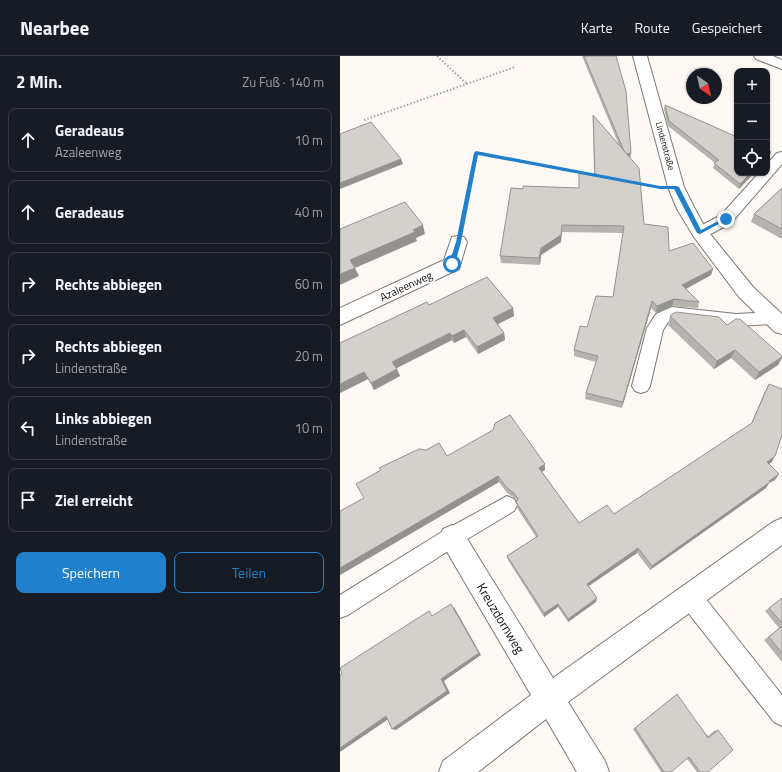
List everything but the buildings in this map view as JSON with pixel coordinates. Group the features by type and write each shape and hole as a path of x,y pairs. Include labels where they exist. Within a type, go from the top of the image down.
{"street":[{"name":"Lindenstraße","path":"640,56 676,187 700,233 746,292 777,322"},
{"path":"761,56 782,65"},
{"name":"Azaleenweg","path":"340,317 452,264 458,242"},
{"path":"454,772 550,698 782,530"},
{"name":"Kreuzdornweg","path":"452,537 594,772"}],"lane":[{"path":"770,170 782,156"},
{"path":"700,233 726,219 764,176"},
{"path":"640,386 655,328 662,318 672,313 736,320 777,322"},
{"path":"340,607 452,537 507,505"},
{"path":"690,597 782,714"}],"path":[{"path":"437,56 467,84"},
{"path":"364,120 515,67"},
{"path":"458,242 476,153 598,176"},
{"path":"637,183 660,188 676,187"}],"route":[{"path":"452,264 458,242 476,153 660,188 676,187 686,209 700,233 726,219"}]}
